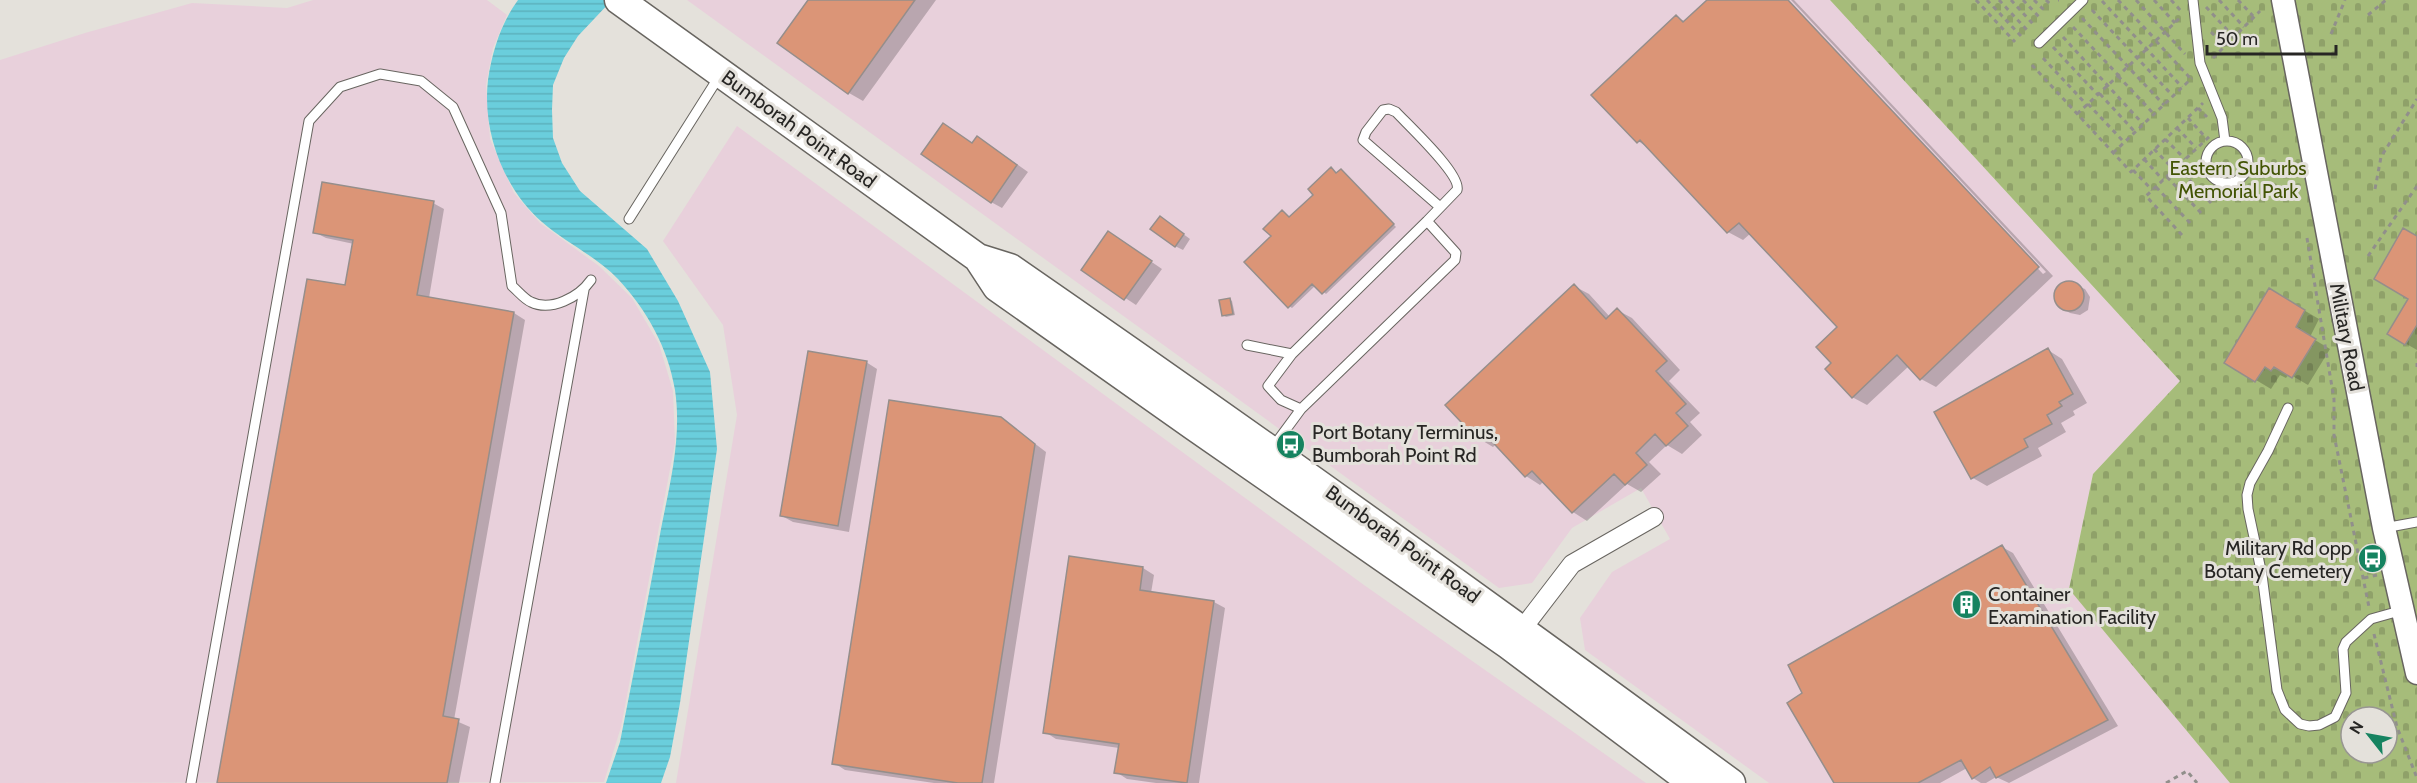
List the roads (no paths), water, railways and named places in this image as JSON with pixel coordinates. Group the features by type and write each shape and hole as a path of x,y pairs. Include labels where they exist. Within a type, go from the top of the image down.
{"main road":[{"name":"Bumborah Point Road","path":"620,0 978,258 1010,268 1201,416 1516,637 1731,783"},
{"name":"Bumborah Point Road","path":"1201,416 1271,449 1516,637 1693,783"}],"street":[{"name":"Military Road","path":"2283,0 2384,528 2417,673"},
{"path":"1516,637 1572,564 1654,517"}],"lane":[{"path":"2039,43 2083,0"},
{"path":"2193,0 2200,63 2222,118 2225,141"},
{"path":"629,219 721,73"},
{"path":"192,783 309,121 340,87 380,74 422,81 453,107 501,213 512,286 531,303 549,305 573,297 584,290 591,280"},
{"path":"1301,409 1281,400 1268,386 1292,354 1426,221 1440,207 1457,190 1457,180 1438,156 1396,112 1389,109 1383,110 1366,132 1363,140 1440,207"},
{"path":"2225,141 2242,147 2248,163 2242,177 2228,184 2214,180 2209,175 2205,163 2209,150 2225,141"},
{"path":"1271,449 1301,409 1455,260 1456,253 1426,221"},
{"path":"495,783 584,290"},
{"path":"1247,345 1292,354"},
{"path":"2288,408 2250,483 2247,495 2262,575 2277,690 2285,710 2300,724 2319,725 2335,717 2346,693 2343,649 2346,642 2371,619 2403,610"},
{"path":"2384,528 2417,522"}],"water":[{"path":"518,0 612,0 578,36 564,58 553,85 553,138 562,163 580,191 647,249 678,301 710,372 717,449 680,703 670,757 661,783 606,783 620,742 671,477 677,425 675,390 662,345 638,304 609,271 591,256 551,230 528,208 506,176 498,157 488,119 488,80 498,38"}],"place":[{"name":"Port Botany Terminus, Bumborah Point Rd","path":"1291,444"},
{"name":"Military Rd opp Botany Cemetery","path":"2373,559"},
{"name":"Container Examination Facility","path":"1967,605"}],"park label":[{"name":"Eastern Suburbs Memorial Park","path":"2238,180"}]}
